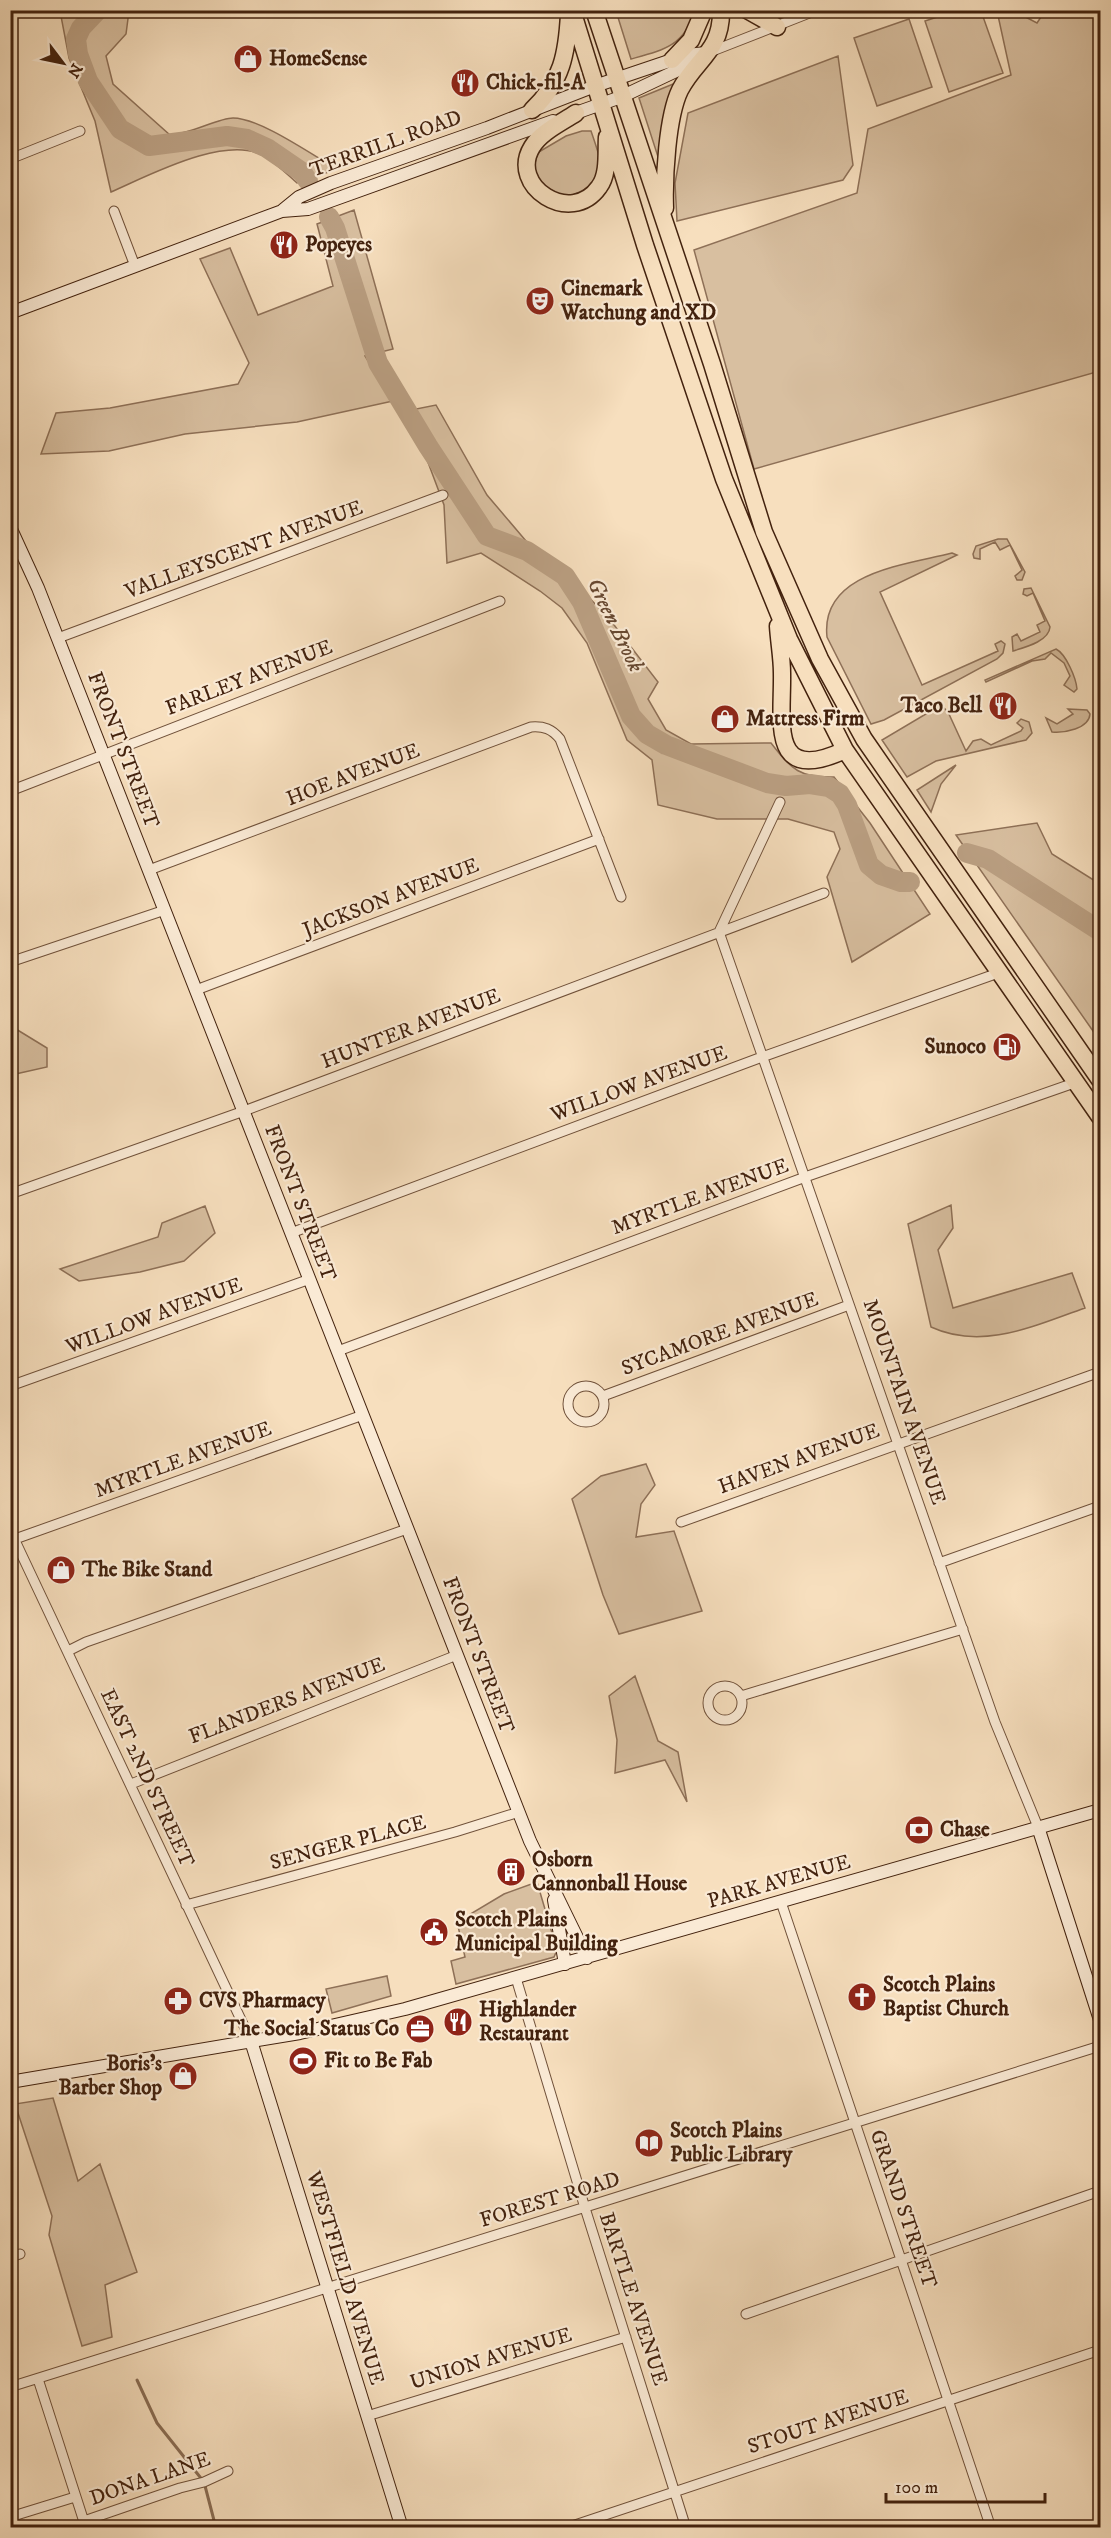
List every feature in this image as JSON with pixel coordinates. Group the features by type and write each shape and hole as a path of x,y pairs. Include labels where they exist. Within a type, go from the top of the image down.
{"highway":[{"path":"571,10 724,479 777,610 845,750 1101,1117"},
{"path":"532,110 548,94 564,64 571,10"},
{"path":"672,60 691,40 704,10"},
{"path":"666,227 665,169 676,100 689,76 711,52 719,31 721,10"},
{"path":"747,10 777,27"},
{"path":"599,15 621,97 666,227 764,532 820,659 851,717 894,782 1101,1080"},
{"path":"576,113 540,138 529,152 528,167 532,184 550,201 570,204 599,187 605,165 608,127"},
{"path":"777,610 782,674 780,724 788,747 795,755 806,761 826,759 845,750"}],"street":[{"name":"TERRILL ROAD","path":"282,211 299,197 332,183 595,86 672,60 711,52 816,10"},
{"name":"TERRILL ROAD","path":"10,313 282,211 308,208 434,166 601,105 693,64 711,52"},
{"path":"10,159 80,131"},
{"path":"114,211 135,266"},
{"name":"VALLEYSCENT AVENUE","path":"58,638 443,495"},
{"name":"FRONT STREET","path":"10,527 58,638 519,1812 553,1893 582,1943 587,1958"},
{"name":"FARLEY AVENUE","path":"10,791 500,601"},
{"name":"HOE AVENUE","path":"149,870 531,727 540,726 554,733 563,747 599,839"},
{"path":"719,932 780,802"},
{"path":"599,839 621,897"},
{"name":"JACKSON AVENUE","path":"196,990 599,839"},
{"name":"HUNTER AVENUE","path":"10,1194 244,1112 824,893"},
{"path":"10,962 165,910"},
{"name":"MOUNTAIN AVENUE","path":"719,932 999,1732 1038,1827 1101,2020"},
{"name":"WILLOW AVENUE","path":"291,1233 762,1057 1001,972"},
{"name":"MYRTLE AVENUE","path":"338,1351 804,1177 1077,1082"},
{"name":"WILLOW AVENUE","path":"10,1386 310,1280"},
{"name":"SYCAMORE AVENUE","path":"603,1396 849,1305"},
{"name":"HAVEN AVENUE","path":"681,1522 1101,1372"},
{"name":"MYRTLE AVENUE","path":"13,1534 363,1415"},
{"path":"939,1563 1101,1506"},
{"path":"68,1651 97,1638 408,1529"},
{"name":"EAST 2ND STREET","path":"13,1534 251,2041"},
{"path":"741,1696 963,1629"},
{"name":"FLANDERS AVENUE","path":"131,1784 457,1655"},
{"name":"PARK AVENUE","path":"10,2082 337,2026 587,1958 1098,1810"},
{"name":"SENGER PLACE","path":"186,1905 455,1832 519,1812"},
{"name":"FRONT STREET","path":"553,1893 565,1964"},
{"name":"GRAND STREET","path":"782,1902 991,2528"},
{"name":"BARTLE AVENUE","path":"516,1978 585,2208 686,2528"},
{"name":"WESTFIELD AVENUE","path":"251,2041 402,2528"},
{"name":"FOREST ROAD","path":"10,2387 1101,2046"},
{"path":"746,2314 1101,2191"},
{"name":"UNION AVENUE","path":"367,2416 626,2337"},
{"name":"STOUT AVENUE","path":"566,2528 1101,2350"},
{"path":"38,2379 85,2524"},
{"name":"DONA LANE","path":"85,2524 180,2488 204,2482 228,2471"},
{"path":"10,2517 75,2496"}],"shaded area":[{"path":"60,11 129,11 126,34 106,56 113,84 170,135 227,119 244,120 271,130 337,169 297,183 264,156 248,151 229,150 187,160 111,192 95,121 69,58"},
{"path":"616,11 695,11 685,32 671,45 631,59"},
{"path":"956,11 981,11 1003,73 949,92 925,21"},
{"path":"997,11 1014,11 1037,23 1045,11 1100,11 1100,371 754,469 694,250 857,193 868,129 1011,75"},
{"path":"909,19 932,87 877,106 854,38"},
{"path":"838,56 853,165 843,180 677,221 675,183 688,113"},
{"path":"678,82 660,163 639,98"},
{"path":"591,131 599,156 600,173 590,186 566,198 540,184 534,169 537,153 566,136"},
{"path":"354,210 393,349 365,356 393,401 297,422 185,434 109,451 41,454 56,413 110,408 238,384 249,363 200,259 230,248 258,315 333,286 317,224"},
{"path":"436,405 487,495 526,541 554,560 611,621 658,682 648,699 666,730 691,744 771,743 791,766 805,774 834,777 870,823 930,914 852,962 827,877 840,849 834,832 788,819 717,819 658,805 652,760 627,740 587,643 562,608 481,553 447,563 444,505 426,457 401,412"},
{"path":"998,539 1007,539 1025,572 1022,580 1017,580 1015,576 1022,570 1010,545 1000,550 995,542 980,549 980,559 974,558 976,546"},
{"path":"952,553 957,555 880,592 922,685 998,651 995,644 1001,641 1005,644 1003,653 997,659 884,720 871,724 827,637 828,615 837,598 851,585 870,575"},
{"path":"1031,588 1050,627 1049,632 1036,643 1013,651 1012,637 1017,634 1021,641 1040,632 1037,625 1045,621 1033,593 1027,596 1023,594 1024,589"},
{"path":"1056,649 1067,661 1073,673 1077,689 1074,692 1064,685 1070,676 1064,663 1051,653 1045,659 1032,661 986,682 985,680"},
{"path":"941,705 948,712 966,751 973,741 981,739 991,745 1021,731 1023,728 1017,723 1021,719 1029,722 1032,733 1026,740 936,761 907,777 882,740"},
{"path":"1068,709 1087,710 1090,714 1089,719 1081,727 1063,732 1052,732 1046,718 1057,724 1073,714"},
{"path":"956,765 941,784 931,812 917,790"},
{"path":"1037,823 1052,854 1100,884 1100,1041 956,835"},
{"path":"11,1026 47,1048 47,1067 11,1075"},
{"path":"951,1205 953,1228 938,1250 953,1308 1072,1273 1085,1308 1028,1328 990,1336 970,1337 951,1334 931,1327 908,1224"},
{"path":"205,1206 215,1233 184,1261 140,1272 79,1281 60,1269 158,1237 162,1223"},
{"path":"646,1464 655,1485 641,1504 636,1537 674,1531 702,1611 619,1634 603,1595 572,1499 601,1476"},
{"path":"635,1676 658,1741 678,1752 687,1802 665,1760 615,1773 617,1740 609,1696"},
{"path":"537,1882 557,1950 554,1957 456,1984 451,1961 465,1957 458,1926 462,1919 504,1894"},
{"path":"387,1976 391,1996 332,2013 326,1989"},
{"path":"53,2098 78,2181 100,2164 137,2272 105,2285 112,2337 82,2346 49,2235 52,2216 15,2104"}],"waterway":[{"name":"Green Brook","path":"98,10 81,28 76,39 78,54 88,81 120,129 149,146 227,136 247,139 267,148 302,172 308,181"},
{"name":"Green Brook","path":"329,217 335,228 378,363 428,446 487,536 527,551 565,576 582,602 631,716 647,734 666,745 767,783 829,787 840,794 847,805 869,865 881,875 901,882 910,882"},
{"name":"Green Brook","path":"967,853 988,859 1100,931"},
{"path":"137,2380 157,2423 204,2482 216,2528"}],"place":[{"name":"HomeSense","path":"248,59"},
{"name":"Chick-fil-A","path":"465,83"},
{"name":"Popeyes","path":"284,245"},
{"name":"Cinemark Watchung and XD","path":"540,301"},
{"name":"Taco Bell","path":"1003,706"},
{"name":"Mattress Firm","path":"725,719"},
{"name":"Sunoco","path":"1007,1047"},
{"name":"The Bike Stand","path":"61,1570"},
{"name":"Chase","path":"919,1830"},
{"name":"Osborn Cannonball House","path":"511,1872"},
{"name":"Scotch Plains Municipal Building","path":"434,1932"},
{"name":"Scotch Plains Baptist Church","path":"862,1997"},
{"name":"CVS Pharmacy","path":"178,2001"},
{"name":"Highlander Restaurant","path":"458,2022"},
{"name":"The Social Status Co","path":"420,2029"},
{"name":"Fit to Be Fab","path":"303,2061"},
{"name":"Boris’s Barber Shop","path":"183,2076"},
{"name":"Scotch Plains Public Library","path":"649,2143"}]}
